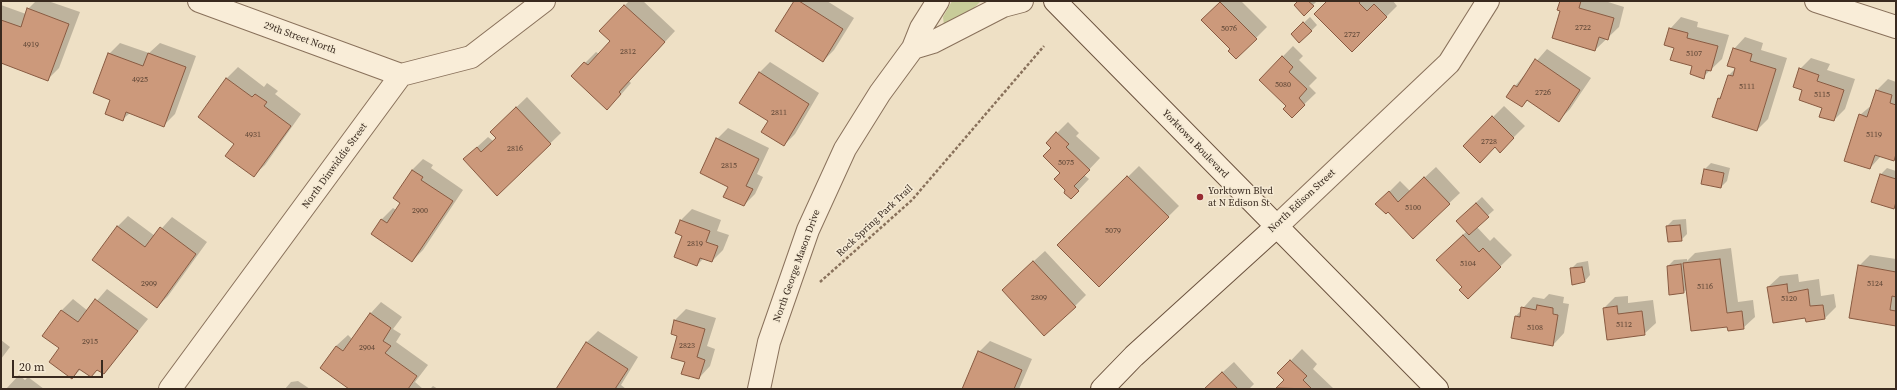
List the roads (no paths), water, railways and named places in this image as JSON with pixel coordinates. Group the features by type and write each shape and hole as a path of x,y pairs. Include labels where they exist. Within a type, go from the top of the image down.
{"street":[{"name":"29th Street North","path":"199,1 401,75"},
{"path":"401,75 471,57 544,1"},
{"name":"North George Mason Drive","path":"759,389 769,342 808,230 845,149 880,93 913,48 921,28 938,1"},
{"path":"913,48 933,42 1003,6 1022,1"},
{"name":"Yorktown Boulevard","path":"1055,1 1436,389"},
{"name":"North Edison Street","path":"1102,389 1134,356 1276,227 1449,62 1488,1"},
{"path":"1816,1 1896,27"},
{"name":"North Dinwiddie Street","path":"170,389 401,75"}],"place":[{"name":"Yorktown Blvd at N Edison St","path":"1200,197"}]}
